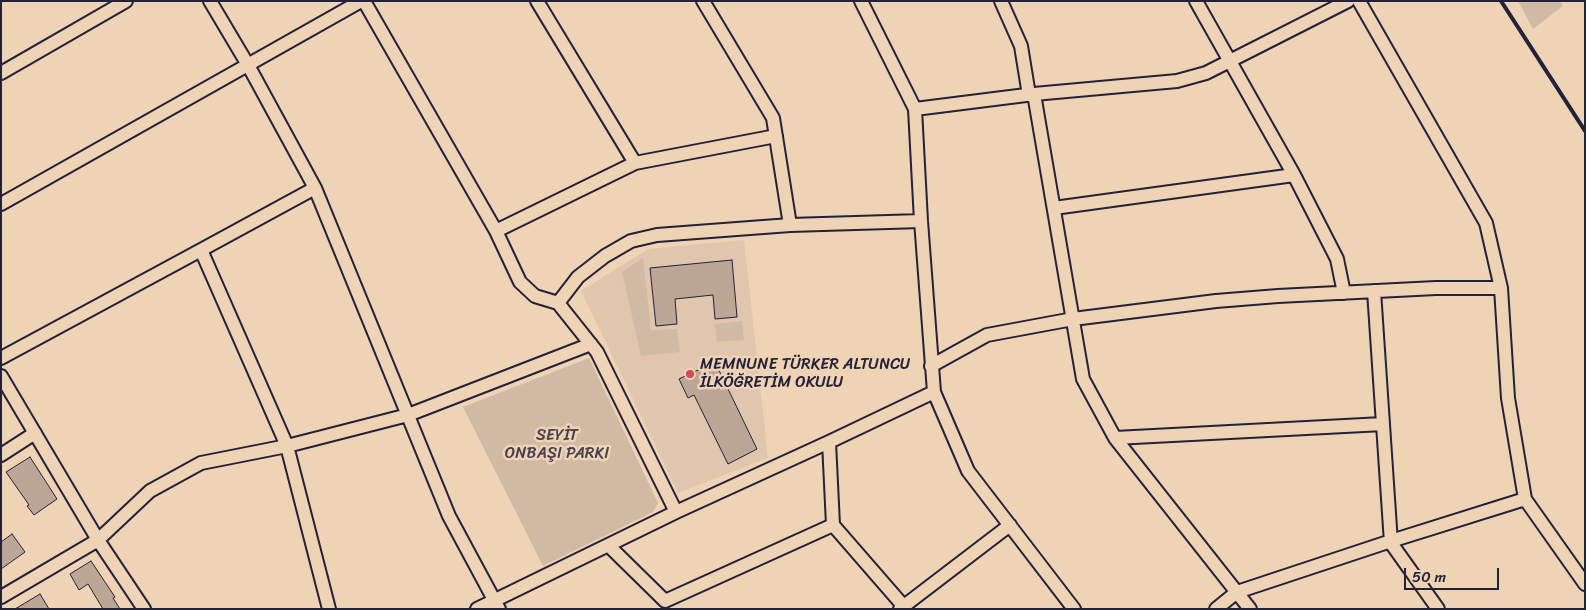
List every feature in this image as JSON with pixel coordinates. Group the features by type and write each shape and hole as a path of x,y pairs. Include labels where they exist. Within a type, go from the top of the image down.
{"street":[{"path":"1,73 126,1"},
{"path":"210,1 248,65 315,188 449,516 497,604"},
{"path":"1,204 362,1 496,231 520,282 535,296 558,303 597,352 676,512"},
{"path":"537,1 635,163"},
{"path":"703,1 773,118 790,225"},
{"path":"861,1 915,109 934,392 968,471 1074,609"},
{"path":"1196,1 1294,175 1338,259 1344,293"},
{"path":"915,109 1032,94 1177,81 1206,73 1348,1"},
{"path":"1359,1 1486,223 1501,288 1508,398 1525,499 1585,584"},
{"path":"1002,2 1021,46 1032,94 1054,208 1083,379 1115,438 1250,609"},
{"path":"496,231 635,163 776,136"},
{"path":"1054,208 1294,175"},
{"path":"1,358 315,188"},
{"path":"558,303 578,277 605,256 631,241 657,235 790,225 921,220"},
{"path":"201,250 287,446 328,609"},
{"path":"931,366 987,335 1073,319 1216,301 1436,288 1501,288"},
{"path":"1374,291 1391,541 1438,609"},
{"path":"1,597 98,540 150,491 202,463 287,446 408,415 591,344"},
{"path":"1,376 98,540 144,609"},
{"path":"477,609 497,604 608,545 676,512 934,392"},
{"path":"1115,438 1383,424"},
{"path":"1,455 35,433"},
{"path":"829,442 833,524 903,608 1010,525"},
{"path":"1216,609 1237,592 1525,499"},
{"path":"608,545 667,605 833,524"}],"shaded area":[{"name":"MEMNUNE TÜRKER ALTUNCU İLKÖĞRETİM OKULU","path":"744,240 768,458 678,493 581,291 648,249"}],"green space":[{"path":"1518,1 1560,1 1563,6 1533,29"},
{"path":"643,258 651,330 677,329 680,352 641,356 622,272"},
{"path":"742,321 744,340 717,342 715,324"},
{"name":"SEYİT ONBAŞI PARKI","path":"589,358 658,503 653,512 543,566 463,407"}],"building":[{"path":"732,260 737,317 715,319 713,295 675,299 677,324 656,326 650,268"},
{"path":"715,362 757,449 728,464 694,395 688,398 679,379"},
{"path":"30,457 57,499 34,515 6,472"},
{"path":"12,534 25,552 1,569 1,542"},
{"path":"91,561 115,597 113,598 120,609 103,609 88,584 79,590 70,574"},
{"path":"40,594 49,609 15,609"}],"railway":[{"path":"1501,1 1585,131"}],"place":[{"name":"MEMNUNE TÜRKER ALTUNCU İLKÖĞRETİM OKULU","path":"690,374"}]}
